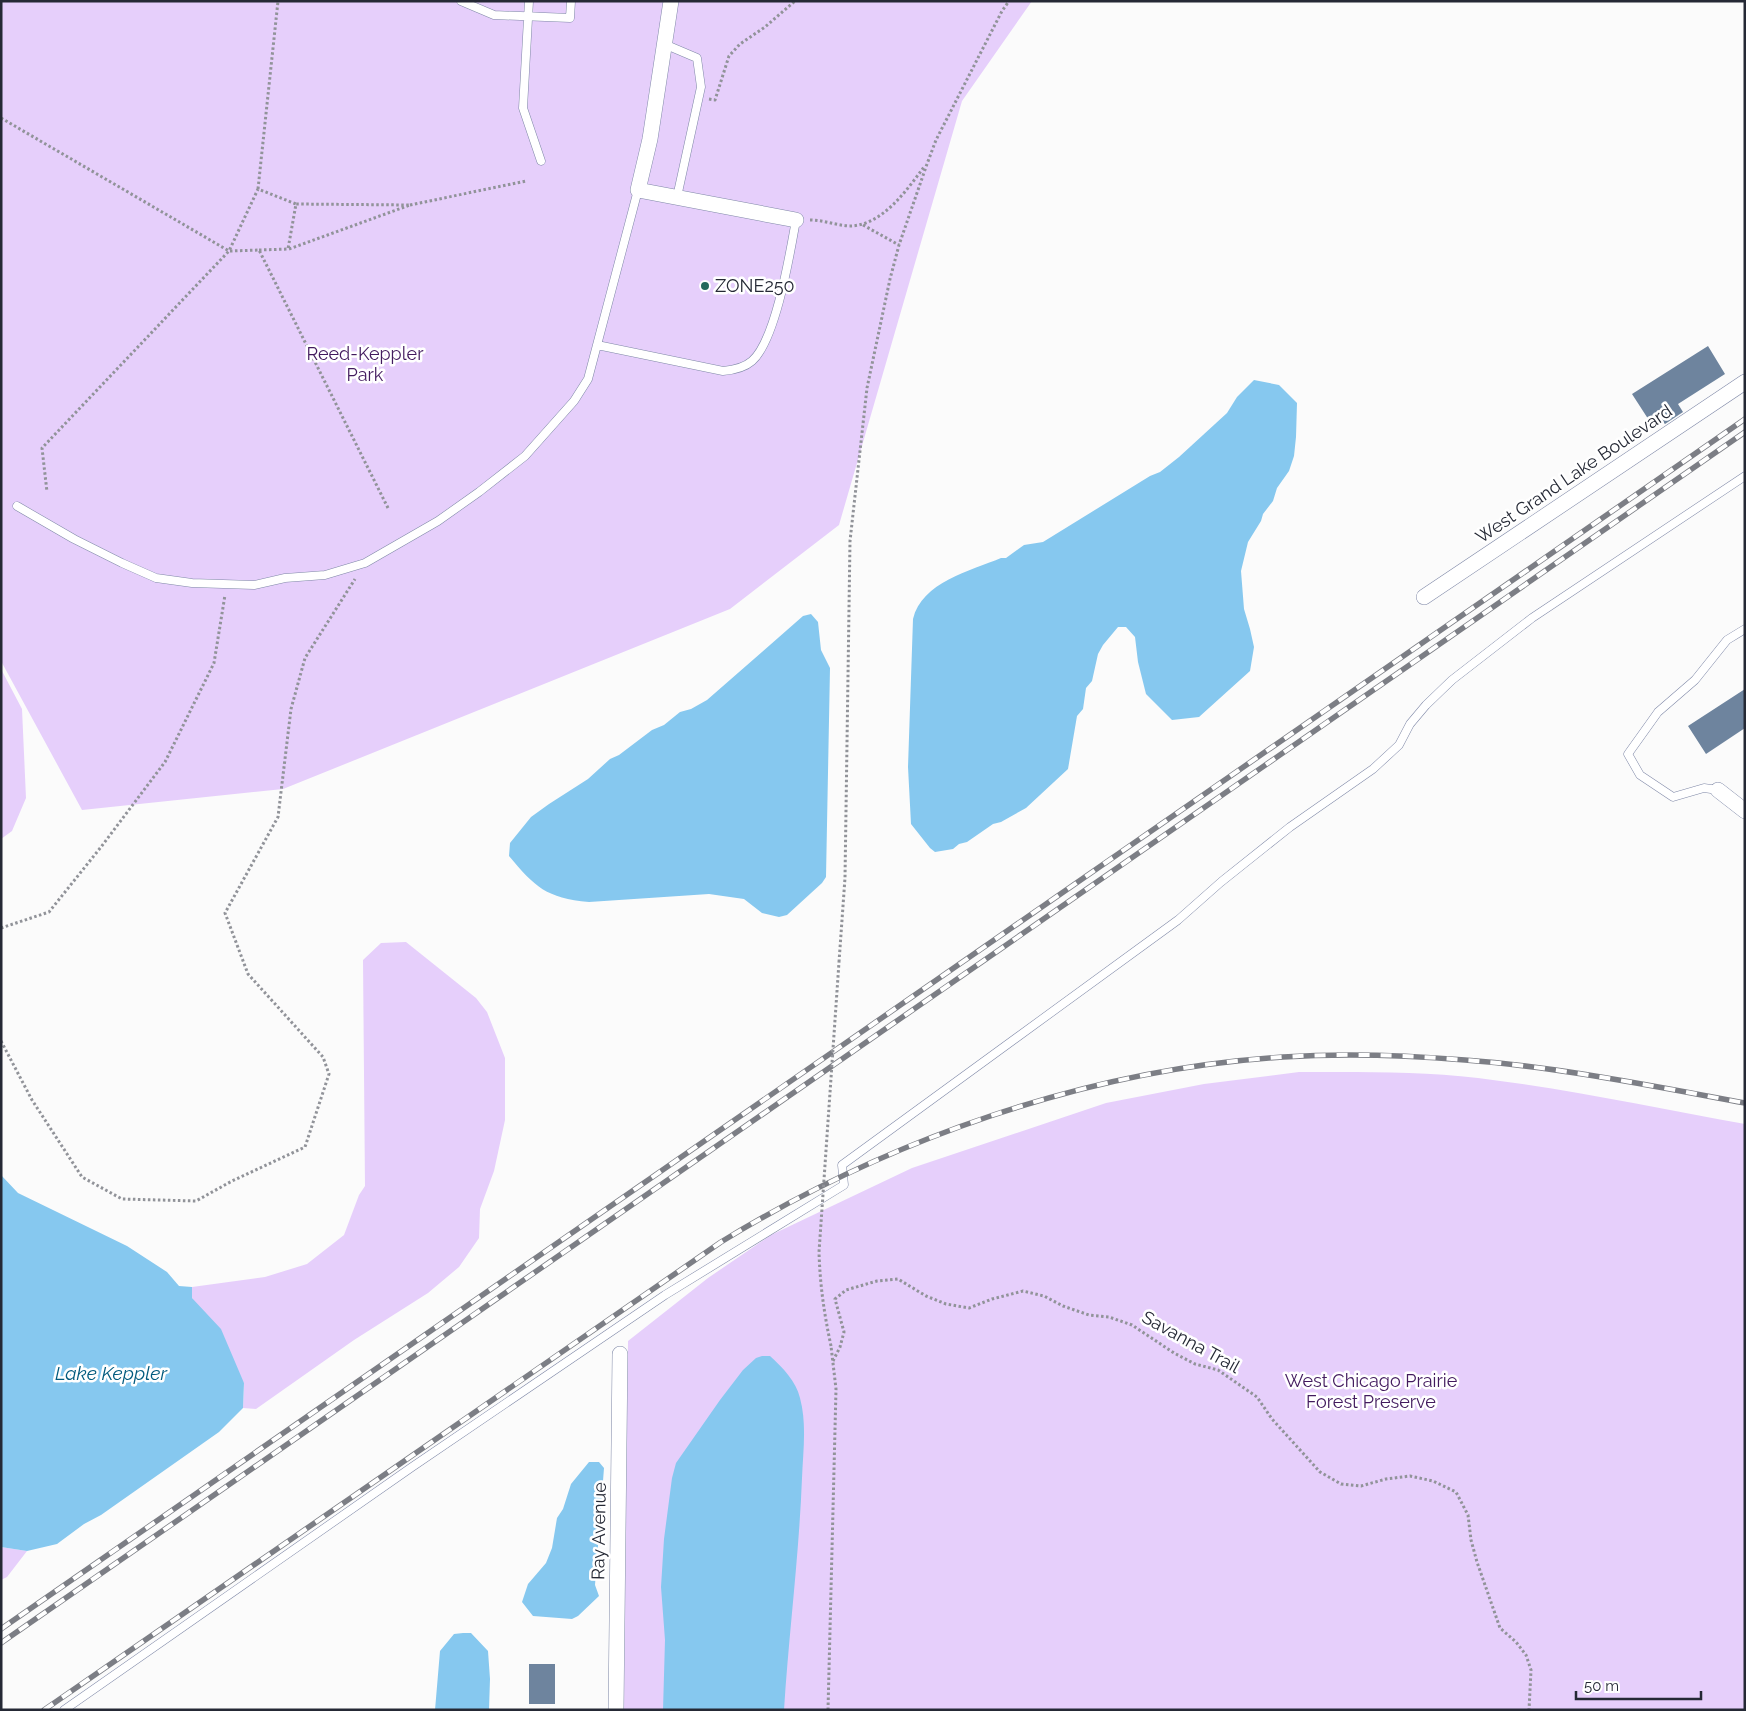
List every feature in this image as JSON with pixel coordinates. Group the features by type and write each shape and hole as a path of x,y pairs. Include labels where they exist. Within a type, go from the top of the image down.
{"street":[{"path":"671,1 650,139 638,190 796,220"},
{"name":"West Grand Lake Boulevard","path":"1424,597 1745,382"},
{"path":"1718,790 1745,811"},
{"name":"Ray Avenue","path":"616,1710 620,1354"}],"lane":[{"path":"460,1 494,15 570,18 571,1"},
{"path":"528,1 523,108 541,160"},
{"path":"664,44 697,58 701,87 677,197"},
{"path":"17,506 74,539 156,578 192,583 254,586 285,578 325,575 365,563 438,521 479,492 525,456 574,401 588,380 638,190"},
{"path":"597,345 724,371 738,369 752,361 762,348 771,329 787,267 796,220"},
{"path":"64,1710 412,1467 665,1295 844,1185 842,1165 1178,920 1221,882 1290,827 1373,769 1398,745 1410,724 1426,705 1452,680 1532,618 1745,476"},
{"path":"1718,790 1704,788 1673,797 1640,775 1628,754 1658,712 1695,680 1727,640 1745,629"}],"path":[{"path":"47,492 42,448 229,250 258,189 278,1"},
{"path":"715,100 729,56 740,44 765,28 795,1"},
{"path":"828,1710 836,1389 831,1346 820,1285 819,1252 845,878 850,541 867,388 890,279 900,245 940,131 1009,1"},
{"path":"1,118 229,250 288,249 410,205 526,181"},
{"path":"796,220 820,220 847,226 862,224 876,218 893,205 927,164"},
{"path":"258,189 296,204 410,205"},
{"path":"288,249 296,204"},
{"path":"862,224 900,245"},
{"path":"260,250 389,510"},
{"path":"1,1041 32,1100 82,1177 122,1199 196,1201 232,1181 305,1147 329,1074 323,1057 248,974 225,913 278,817 290,709 304,658 365,563"},
{"path":"1,928 49,912 101,847 164,762 214,663 227,584"},
{"name":"Savanna Trail","path":"833,1361 844,1332 835,1299 846,1290 878,1281 898,1279 926,1296 946,1304 969,1308 992,1299 1023,1291 1044,1296 1063,1306 1089,1315 1109,1317 1132,1325 1174,1353 1195,1364 1218,1370 1256,1397 1272,1419 1320,1472 1341,1484 1361,1486 1386,1479 1410,1476 1433,1480 1456,1492 1468,1515 1471,1540 1477,1562 1500,1628 1516,1642 1526,1655 1531,1670 1529,1710"}],"green space":[{"name":"Reed-Keppler Park","path":"1,1 1032,1 962,101 839,525 730,609 283,789 82,810 1,661"},
{"path":"1,669 22,709 26,798 12,831 1,839"},
{"path":"406,942 476,998 487,1012 505,1058 505,1120 494,1171 480,1209 479,1238 459,1267 428,1293 354,1340 256,1409 243,1408 244,1383 192,1298 192,1287 265,1277 307,1264 344,1235 359,1195 365,1186 363,960 381,943"},
{"name":"West Chicago Prairie Forest Preserve","path":"1299,1072 1411,1073 1478,1078 1579,1093 1745,1124 1745,1710 624,1710 628,1341 708,1278 771,1235 912,1168 1106,1103 1204,1084"},
{"path":"1,1547 27,1551 7,1577 1,1580"}],"water":[{"path":"1254,380 1279,385 1297,403 1294,456 1289,471 1277,488 1273,501 1263,514 1261,521 1248,542 1241,571 1244,609 1254,647 1250,671 1199,717 1172,720 1146,694 1138,662 1135,637 1126,627 1118,627 1098,654 1092,681 1086,688 1083,709 1077,716 1068,769 1026,808 1001,822 993,824 953,849 935,852 911,824 908,767 913,619 918,606 926,596 949,580 962,573 1001,558 1006,558 1024,545 1043,542 1150,476 1160,472 1227,413 1237,397"},
{"path":"811,614 818,622 821,650 830,668 826,877 822,883 787,915 779,917 762,913 744,899 709,894 589,902 574,900 552,894 526,876 509,856 510,843 531,817 588,779 610,759 619,755 652,730 664,725 680,712 691,709 707,700 803,616"},
{"name":"Lake Keppler","path":"1,1175 18,1193 127,1246 167,1272 179,1286 192,1287 192,1298 221,1329 244,1383 243,1408 219,1432 57,1544 27,1551 1,1547"},
{"path":"770,1356 792,1380 800,1398 803,1418 801,1507 784,1710 663,1710 665,1640 661,1587 664,1539 672,1478 676,1463 743,1370 756,1358"},
{"path":"589,1462 599,1462 604,1468 595,1585 599,1596 578,1616 572,1619 533,1616 522,1602 528,1584 546,1563 552,1548 557,1518 563,1509 571,1484"},
{"path":"471,1633 488,1651 490,1679 489,1710 435,1710 440,1651 454,1634"}],"building":[{"path":"1708,346 1725,374 1678,404 1683,412 1665,424 1663,422 1654,428 1632,394"},
{"path":"1745,689 1745,728 1706,754 1688,726"},
{"path":"529,1664 555,1664 555,1704 529,1704"}],"railway":[{"path":"1,1629 1745,419"},
{"path":"1,1643 1745,432"},
{"path":"44,1710 721,1242 785,1205 851,1172 920,1142 991,1116 1063,1094 1136,1077 1210,1064 1328,1055 1420,1057 1535,1067 1745,1103"}],"place":[{"name":"ZONE250","path":"705,286"}]}
